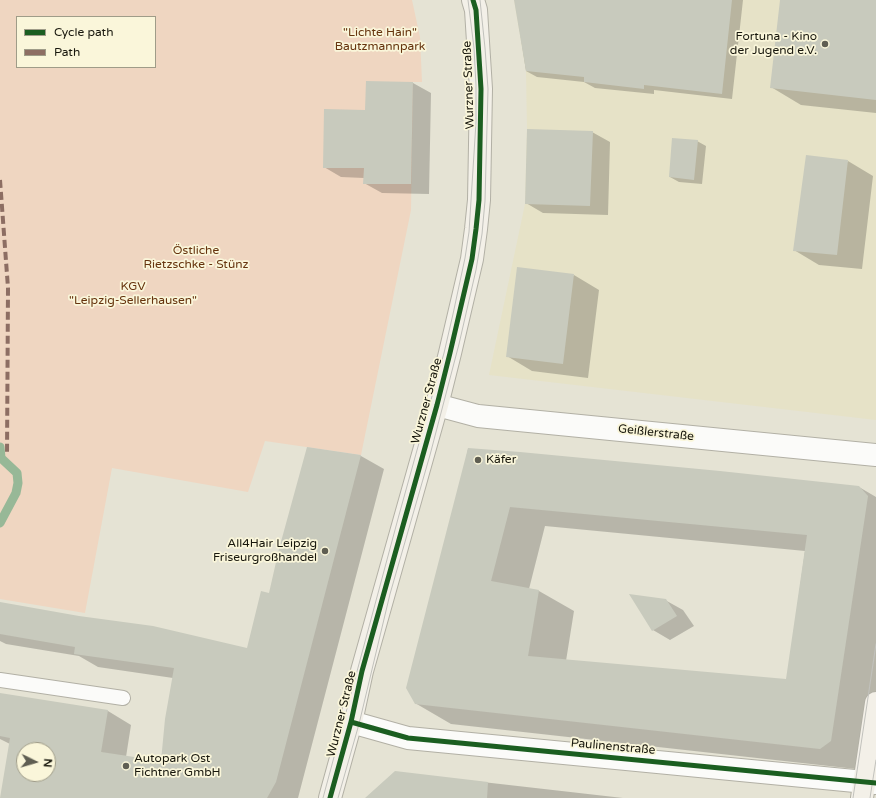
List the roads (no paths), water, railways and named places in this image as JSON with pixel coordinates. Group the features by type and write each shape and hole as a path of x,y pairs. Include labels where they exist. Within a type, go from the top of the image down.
{"main road":[{"name":"Wurzner Straße","path":"330,798 351,722 362,672 437,405 468,275 476,229 479,200 482,88 476,10 473,0"},
{"path":"868,787 876,704"}],"street":[{"name":"Geißlerstraße","path":"437,405 478,416 876,455"},
{"name":"Paulinenstraße","path":"351,722 408,738 868,787"}],"lane":[{"path":"0,680 123,698"}],"waterway":[{"path":"0,447 1,458 17,473 18,483 16,493 0,523"}],"tram line":[{"path":"323,798 444,353 465,258 469,232 476,122 474,48 468,0"},
{"path":"338,798 359,724 390,594 430,455 459,344 476,270 482,234 485,201 488,89 480,0"},
{"path":"853,798 876,644"},
{"path":"870,798 876,760"}],"place":[{"name":"Fortuna - Kino der Jugend e.V.","path":"825,44"},
{"name":"Käfer","path":"478,460"},
{"name":"All4Hair Leipzig Friseurgroßhandel","path":"325,551"},
{"name":"Autopark Ost Fichtner GmbH","path":"126,766"}],"park label":[{"name":"\"Lichte Hain\" Bautzmannpark","path":"380,40"},
{"name":"Östliche Rietzschke - Stünz","path":"196,258"},
{"name":"KGV \"Leipzig-Sellerhausen\"","path":"133,294"}]}
